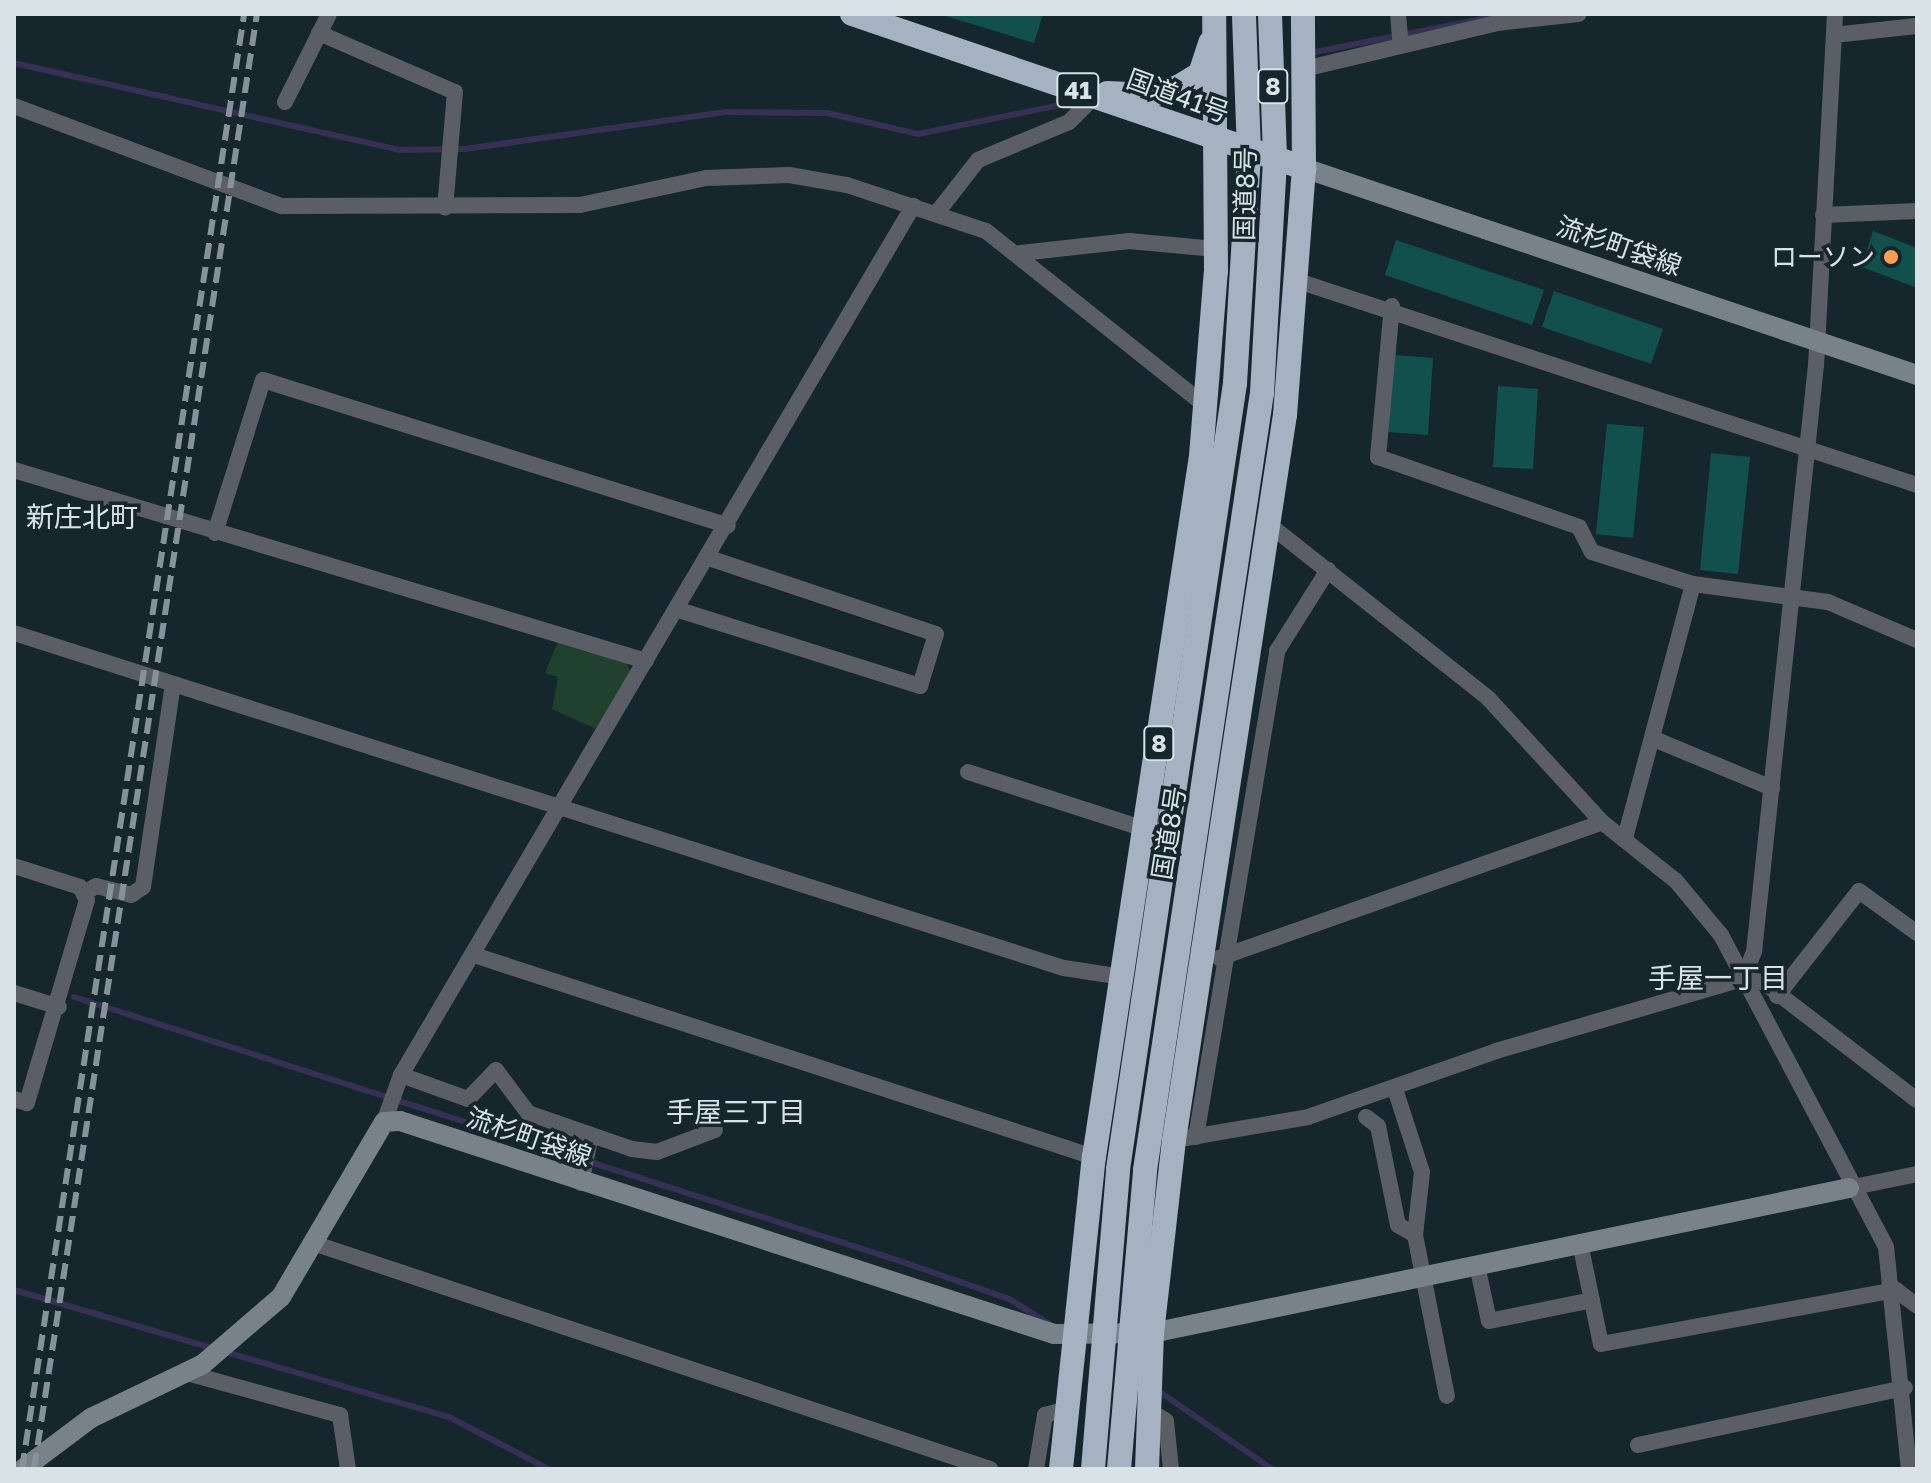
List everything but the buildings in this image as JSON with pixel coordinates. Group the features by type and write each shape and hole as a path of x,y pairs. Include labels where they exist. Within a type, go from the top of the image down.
{"highway":[{"name":"国道41号","path":"852,14 1219,142 1304,168"},
{"name":"国道8号","path":"1093,1469 1118,1169 1235,383 1249,152 1244,14"},
{"name":"国道8号","path":"1119,1469 1145,1170 1262,393 1275,159 1270,14"},
{"name":"8","path":"1147,1469 1152,1333 1215,958 1271,526 1304,168 1303,14"},
{"path":"1088,94 1153,95 1178,87 1200,74 1214,19"},
{"name":"8","path":"1061,1469 1078,1334 1094,1157 1206,406 1219,142 1214,19"}],"main road":[{"name":"流杉町袋線","path":"1304,168 1917,375"},
{"name":"流杉町袋線","path":"384,1122 400,1121 582,1178 1035,1331 1078,1334 1152,1333 1849,1188"},
{"path":"23,1469 91,1418 195,1368 246,1330 281,1297 384,1122"}],"street":[{"path":"285,102 329,14"},
{"path":"1398,14 1401,46"},
{"path":"1304,69 1401,46 1496,18 1579,14"},
{"path":"1743,979 1754,952 1816,341 1835,14"},
{"path":"1834,35 1917,26"},
{"path":"319,33 455,92 445,208"},
{"path":"939,210 978,160 1069,122 1088,94"},
{"path":"14,106 282,206 445,208 580,205 706,178 789,175 939,210 1021,253 1206,406"},
{"path":"384,1122 401,1075 679,610 913,206"},
{"path":"1823,215 1917,211"},
{"path":"1021,253 1129,241 1216,249"},
{"path":"1295,280 1392,306 1917,485"},
{"path":"1392,306 1378,457 1579,527 1592,552 1693,584 1828,602 1917,640"},
{"path":"215,533 263,380 728,526"},
{"path":"14,470 646,661"},
{"path":"1271,526 1488,698 1602,822 1625,838 1721,935 1849,1188 1886,1247 1896,1290 1909,1469"},
{"path":"679,610 920,686 936,634 709,558"},
{"path":"1215,958 1277,651 1328,570"},
{"path":"1625,838 1654,739 1693,584"},
{"path":"14,633 173,685 562,803 1064,968 1122,977"},
{"path":"14,1099 27,1103 59,1007 84,893 96,886 131,895 143,887 173,685"},
{"path":"1654,739 1772,788"},
{"path":"968,772 1145,829"},
{"path":"1215,958 1602,822"},
{"path":"14,866 84,893"},
{"path":"1777,996 1859,891 1917,933"},
{"path":"474,955 1094,1157"},
{"path":"1185,1139 1308,1117 1743,979 1763,982 1777,996 1915,1094"},
{"path":"14,993 59,1007"},
{"path":"401,1075 468,1099 496,1070 528,1113 590,1141 657,1152 715,1130"},
{"path":"1395,1089 1422,1172 1415,1235 1447,1396"},
{"path":"1366,1117 1378,1126 1398,1225 1415,1235"},
{"path":"582,1178 590,1141"},
{"path":"1849,1188 1917,1174"},
{"path":"313,1243 990,1469"},
{"path":"1580,1243 1601,1344 1896,1290 1917,1306"},
{"path":"1477,1265 1489,1321 1592,1300"},
{"path":"195,1368 340,1415 348,1469"},
{"path":"1638,1445 1905,1388"},
{"path":"1036,1469 1045,1415 1068,1409"},
{"path":"1147,1409 1166,1421 1171,1469"}],"green space":[{"path":"558,641 626,659 630,672 596,729 552,709 558,677 545,673"}],"waterway":[{"path":"1310,53 1492,17"},
{"path":"14,63 400,150 465,149 725,112 827,113 918,134 1080,101"},
{"path":"74,997 903,1262 1009,1299 1048,1323"},
{"path":"14,1290 451,1418 548,1469"},
{"path":"1157,1390 1272,1469"}],"railway":[{"path":"22,1469 244,14"},
{"path":"34,1469 257,14"}],"place":[{"name":"ローソン","path":"1891,257"}],"district":[{"name":"新庄北町","path":"82,517"},
{"name":"手屋一丁目","path":"1718,978"},
{"name":"手屋三丁目","path":"736,1112"}]}
